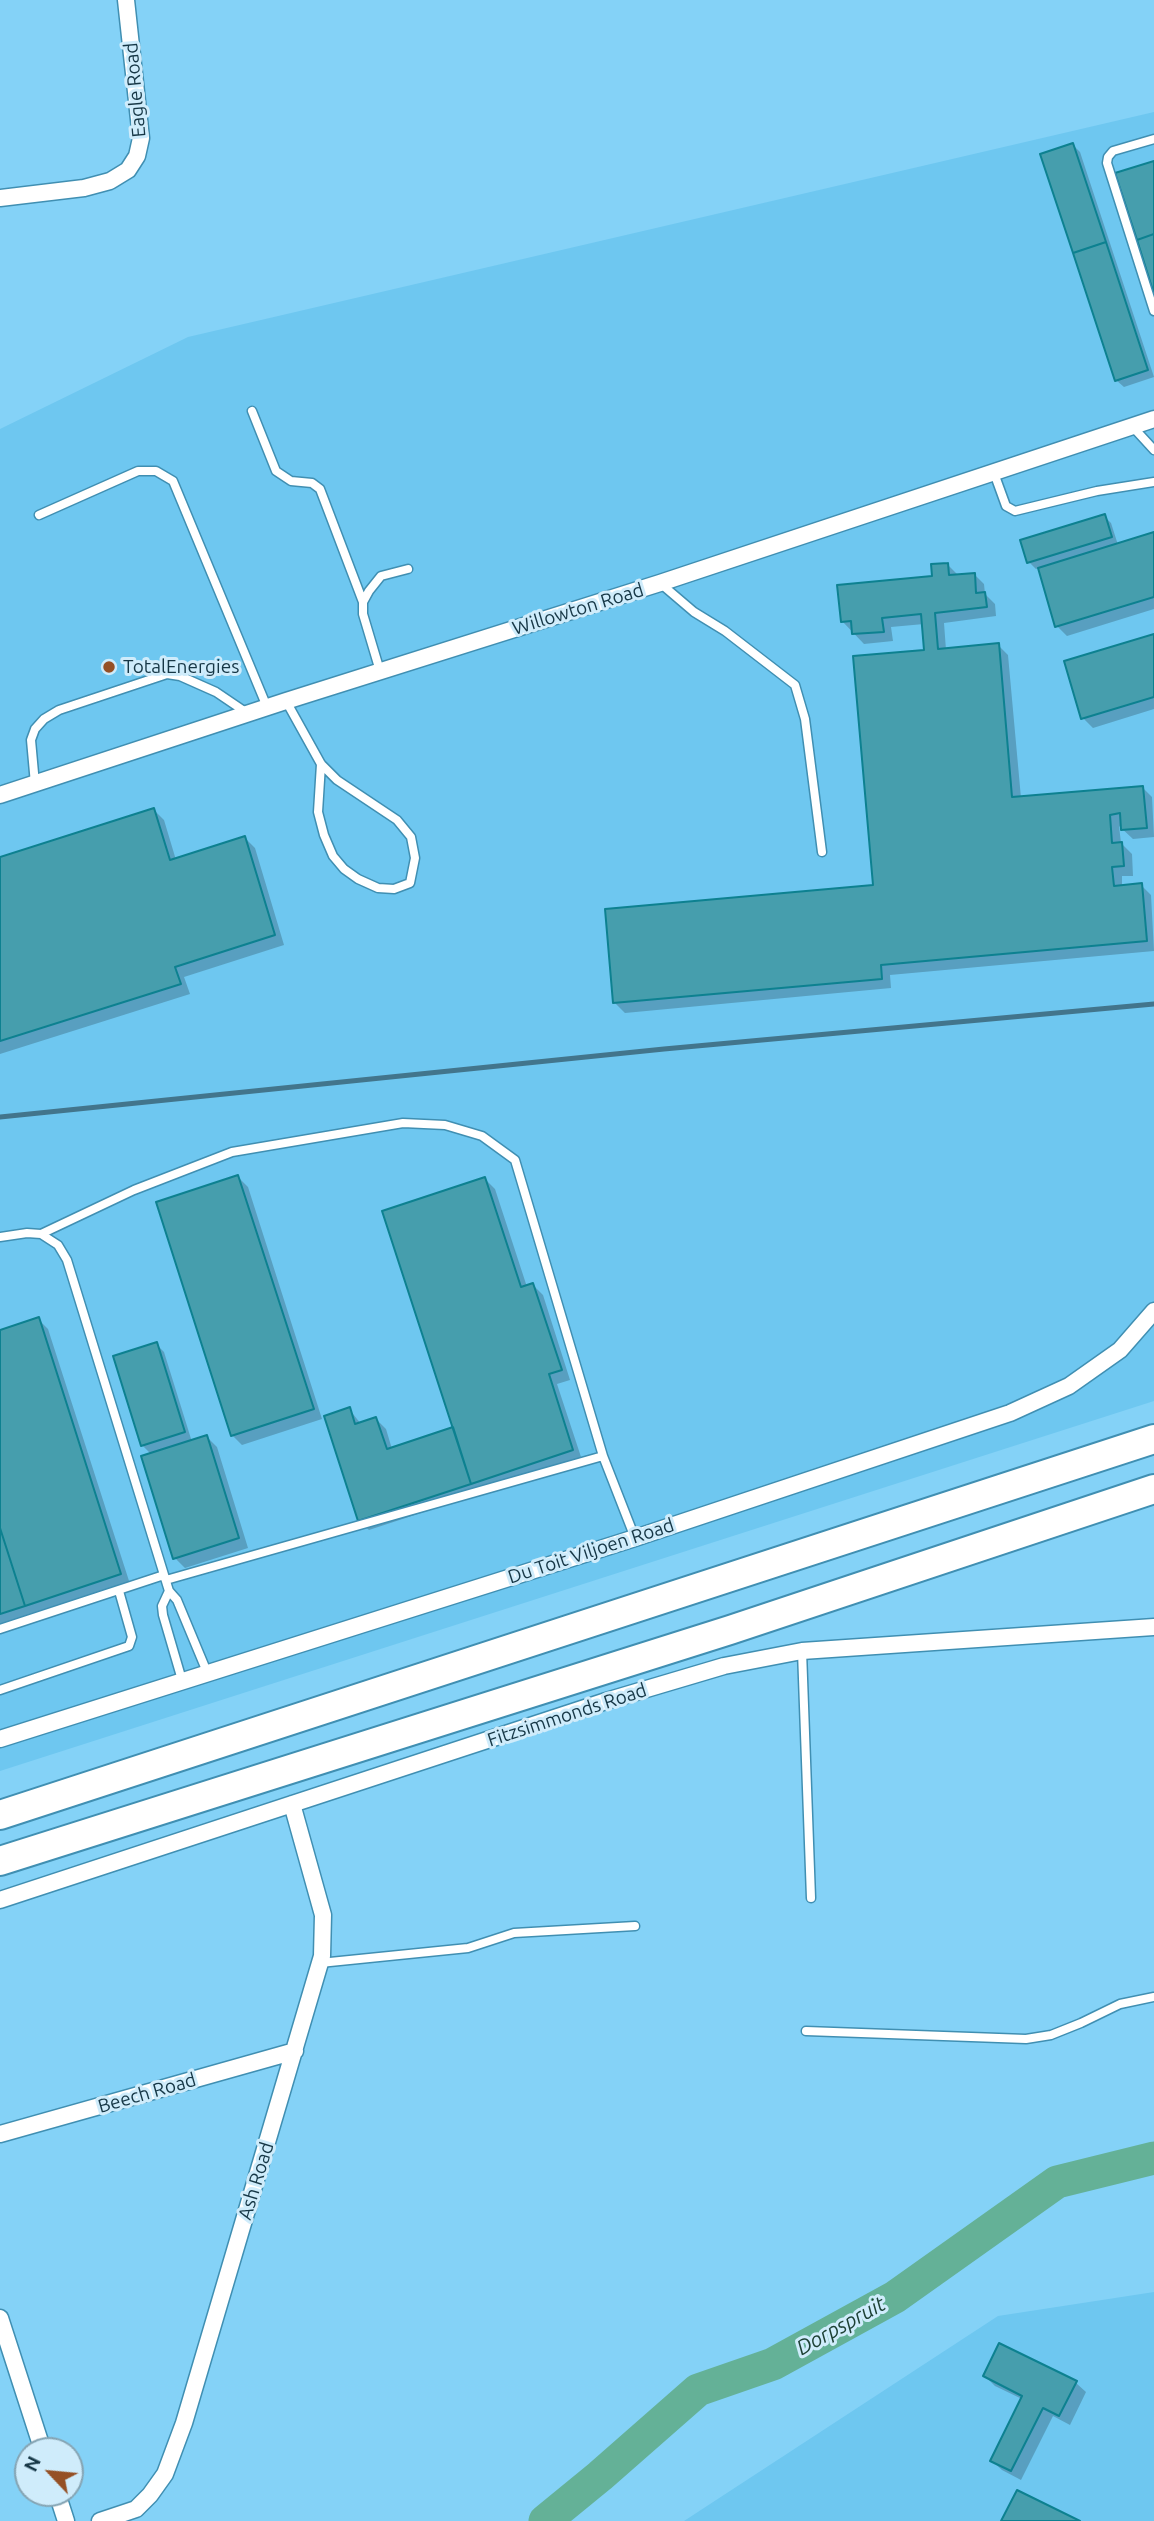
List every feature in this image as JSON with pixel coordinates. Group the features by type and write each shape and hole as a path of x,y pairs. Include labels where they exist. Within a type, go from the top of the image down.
{"highway":[{"path":"0,1815 1154,1439"},
{"path":"0,1861 730,1630 1154,1489"}],"street":[{"name":"Eagle Road","path":"0,198 84,188 110,181 128,170 137,156 141,138 126,0"},
{"name":"Willowton Road","path":"0,795 247,713 660,583 1154,419"},
{"name":"Du Toit Viljoen Road","path":"0,1739 635,1538 1010,1413 1069,1386 1120,1350 1154,1311"},
{"name":"Fitzsimmonds Road","path":"0,1900 606,1701 711,1670 802,1651 1154,1627"},
{"name":"Ash Road","path":"100,2521 136,2509 165,2474 184,2423 320,1963 323,1915 292,1804"},
{"name":"Beech Road","path":"0,2134 295,2051"},
{"path":"0,2318 38,2437"}],"lane":[{"path":"1154,139 1114,152 1107,163 1154,310"},
{"path":"252,411 276,471 291,481 312,483 320,489 363,602 363,614 380,671"},
{"path":"1132,426 1154,450"},
{"path":"39,515 138,471 156,471 173,481 267,707"},
{"path":"994,473 1006,506 1015,512 1097,491 1154,482"},
{"path":"363,602 381,576 408,569"},
{"path":"660,583 795,685 805,719 822,852"},
{"path":"35,784 31,740 35,729 44,719 59,710 167,674 180,676 216,692 247,713"},
{"path":"286,701 321,764 337,780 397,820 411,837 415,858 410,883 394,889 378,888 358,879 344,869 333,856 318,812 321,764"},
{"path":"41,1234 134,1190 232,1152 402,1123 445,1125 482,1136 516,1160 603,1457 635,1538"},
{"path":"0,1237 41,1234 58,1245 68,1260 169,1591 177,1600 207,1672"},
{"path":"0,1629 119,1591 603,1457"},
{"path":"0,1690 129,1646 132,1637 119,1591"},
{"path":"169,1591 162,1606 163,1615 182,1680"},
{"path":"802,1651 811,1898"},
{"path":"320,1963 468,1948 514,1933 635,1926"},
{"path":"806,2031 1026,2039 1051,2035 1120,2004 1154,1997"}],"shaded area":[{"path":"1154,112 1154,1401 0,1771 0,429 188,337"},
{"path":"1154,2292 1154,2521 684,2521 998,2316"}],"building":[{"path":"1073,143 1106,242 1073,253 1040,154"},
{"path":"1154,161 1154,234 1137,240 1115,173"},
{"path":"1154,234 1154,294 1137,240"},
{"path":"1106,242 1148,370 1115,381 1073,253"},
{"path":"1105,514 1112,537 1027,563 1020,540"},
{"path":"1154,532 1154,597 1055,627 1038,568"},
{"path":"948,563 949,575 975,573 976,593 985,592 987,607 935,613 938,649 999,643 1012,797 1143,786 1147,828 1121,830 1120,813 1110,815 1112,843 1122,842 1124,866 1112,867 1114,886 1142,883 1147,941 881,965 882,979 613,1003 605,909 873,885 853,656 924,650 921,614 882,618 884,632 852,634 851,621 841,622 837,585 932,576 931,564"},
{"path":"1154,634 1154,697 1081,719 1064,661"},
{"path":"154,808 170,860 245,836 275,935 175,967 181,984 0,1041 0,857"},
{"path":"238,1175 314,1409 231,1436 156,1202"},
{"path":"485,1177 521,1287 533,1283 562,1370 549,1374 573,1450 471,1484 382,1211"},
{"path":"39,1317 121,1574 25,1606 0,1528 0,1330"},
{"path":"157,1342 185,1432 141,1446 113,1356"},
{"path":"350,1407 355,1424 376,1417 387,1449 453,1427 471,1484 358,1521 324,1416"},
{"path":"207,1435 239,1538 173,1559 141,1456"},
{"path":"0,1528 25,1606 0,1614"},
{"path":"999,2343 1077,2381 1059,2416 1043,2408 1011,2471 990,2461 1022,2396 983,2376"},
{"path":"1017,2490 1080,2521 1001,2521"}],"waterway":[{"name":"Dorpspruit","path":"545,2521 698,2390 773,2364 895,2297 1057,2182 1154,2158"}],"railway":[{"path":"0,1117 664,1049 1154,1004"}],"place":[{"name":"TotalEnergies","path":"109,667"}]}
